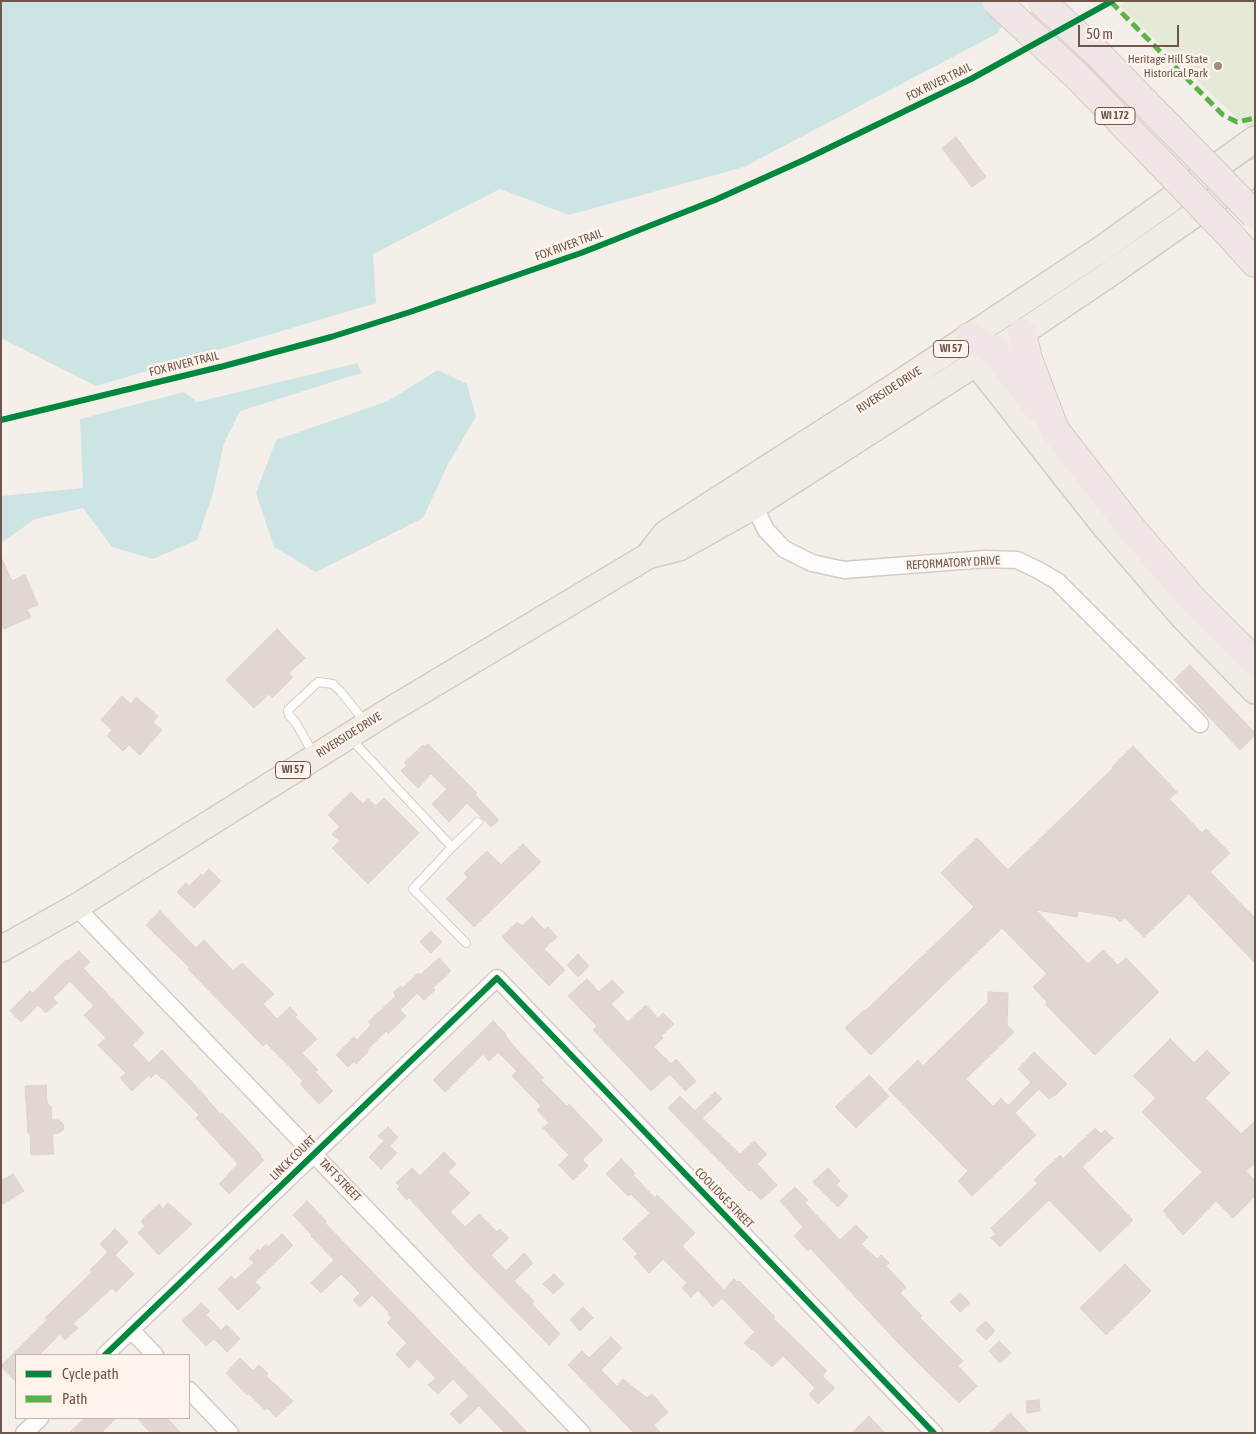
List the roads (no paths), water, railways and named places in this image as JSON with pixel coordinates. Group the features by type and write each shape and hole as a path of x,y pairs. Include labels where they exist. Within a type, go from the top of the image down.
{"highway":[{"name":"WI 172","path":"996,1 1079,78 1255,263"},
{"name":"WI 172","path":"1041,1 1096,52 1255,216"},
{"path":"1022,333 1028,360 1056,430"},
{"path":"969,337 985,357 1056,430 1132,529 1194,601 1255,662"}],"main road":[{"name":"RIVERSIDE DRIVE","path":"648,556 666,533 1100,250 1255,139"},
{"name":"RIVERSIDE DRIVE","path":"1,949 76,907 357,730 648,556 679,548 754,506 1022,333 1255,172"},
{"path":"985,357 1141,570 1224,661 1255,691"}],"street":[{"name":"REFORMATORY DRIVE","path":"744,483 766,530 784,550 812,563 844,570 985,559 1017,560 1038,570 1057,581 1200,724"},
{"name":"TAFT STREET","path":"76,907 582,1433"},
{"name":"LINCK COURT","path":"106,1354 498,978"},
{"name":"COOLIDGE STREET","path":"498,978 934,1433"},
{"path":"131,1330 154,1354"},
{"path":"190,1391 230,1433"},
{"path":"24,1433 39,1419"}],"lane":[{"path":"315,756 296,722 289,715 288,710 318,682 333,684 341,692 357,730 452,848"},
{"path":"466,943 414,889 478,822"}],"water":[{"path":"1,1 1014,1 998,33 744,167 569,215 500,189 373,254 376,303 96,386 1,338"},
{"path":"358,363 361,373 240,411 224,443 213,493 197,540 153,559 112,547 83,508 35,519 1,543 1,496 83,488 80,419 184,392 197,402"},
{"path":"438,370 467,384 476,417 449,462 423,518 316,572 274,547 256,493 276,440 388,401"}],"place":[{"name":"Heritage Hill State Historical Park","path":"1218,66"}]}
